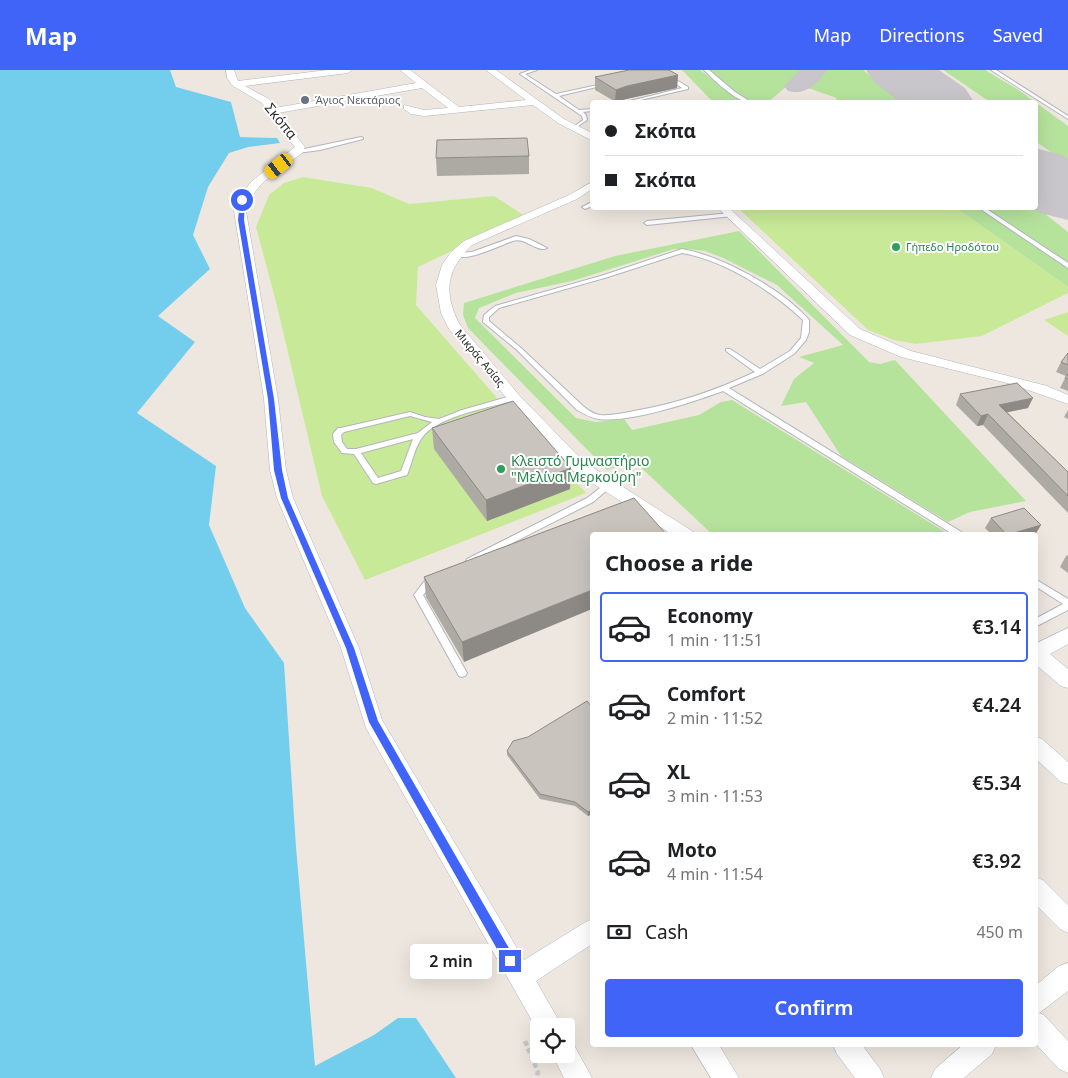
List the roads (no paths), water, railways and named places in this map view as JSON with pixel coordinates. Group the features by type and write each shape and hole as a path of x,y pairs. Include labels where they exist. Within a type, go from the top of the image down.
{"street":[{"path":"404,70 421,85 457,110"},
{"path":"490,70 574,128 590,136"},
{"path":"233,77 421,85"},
{"name":"Σκόπα","path":"233,77 261,97 272,110 280,124 299,143 298,151 249,190 242,200 240,211 271,399 277,461 282,488 293,519 352,653 373,722 544,1018"},
{"path":"272,110 350,81"},
{"path":"407,107 419,113 536,102"},
{"name":"Μικράς Ασίας","path":"590,186 574,197 468,243 455,255 448,265 442,286 446,313 454,326 514,398 578,466 681,532"},
{"path":"727,211 855,332 868,340 897,351 1018,380 1068,400"},
{"path":"1038,651 1068,635"},
{"path":"1038,655 1068,680"},
{"path":"1038,748 1068,775"},
{"path":"1038,891 1068,921"},
{"path":"520,977 590,932"},
{"path":"1038,1000 1068,975"},
{"path":"1038,1027 1068,1060"},
{"path":"705,1047 726,1078"},
{"path":"848,1047 871,1078"},
{"path":"946,1077 981,1047"},
{"path":"570,1063 579,1078"}],"lane":[{"path":"536,70 522,74 584,115 585,120 574,128"},
{"path":"706,70 726,88 746,100"},
{"path":"993,70 1068,118"},
{"path":"636,100 686,88 664,74"},
{"path":"556,96 614,83"},
{"path":"578,111 590,110"},
{"path":"298,151 362,138"},
{"path":"585,207 590,205"},
{"path":"985,210 1068,266"},
{"path":"647,223 727,211"},
{"path":"455,255 473,254 516,238 527,240 544,248"},
{"path":"689,251 750,279 796,310 806,320 804,340 798,348 761,373 724,388 676,404 632,414 602,417 589,415 519,349 486,322 486,316 498,307 606,276 672,253 689,251"},
{"path":"728,350 761,373"},
{"path":"724,388 955,532"},
{"path":"440,421 424,419 410,414 341,430 337,434 338,442 345,451 356,452 420,435 440,421 514,398"},
{"path":"356,452 376,481 404,472 411,451 420,435"},
{"path":"459,566 590,500 609,484"},
{"path":"444,574 429,581 418,595 462,673"},
{"path":"1038,584 1068,604 1038,621"}],"water":[{"path":"0,70 170,70 176,87 231,102 240,137 277,138 280,143 248,147 229,153 208,187 193,235 210,269 158,316 195,342 137,413 216,466 209,525 245,608 284,663 296,847 315,1066 374,1035 398,1018 416,1018 456,1078 0,1078"}],"place":[{"name":"Άγιος Νεκτάριος","path":"305,100"},
{"name":"Γήπεδο Ηροδότου","path":"896,247"},
{"name":"Κλειστό Γυμναστήριο \"Μελίνα Μερκούρη\"","path":"501,469"}]}
